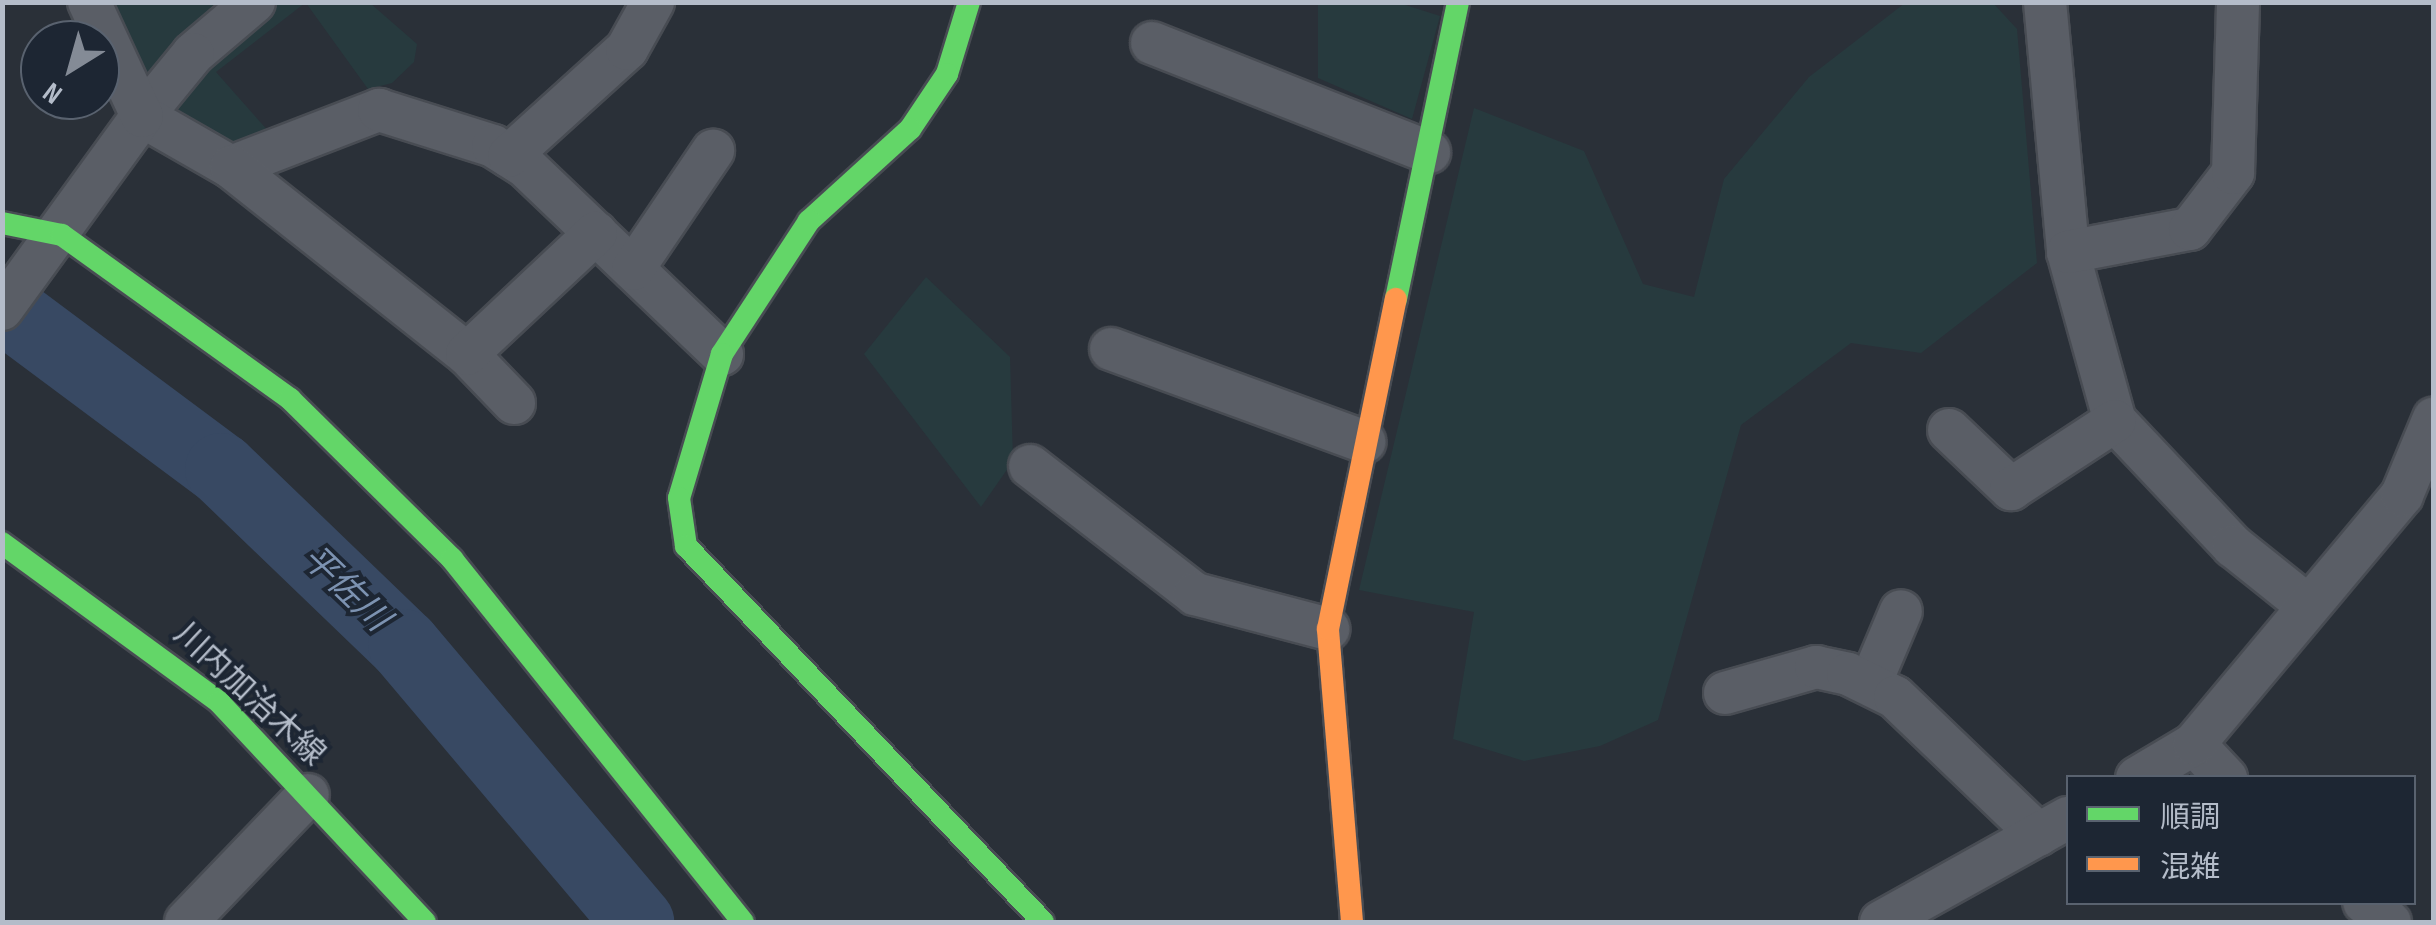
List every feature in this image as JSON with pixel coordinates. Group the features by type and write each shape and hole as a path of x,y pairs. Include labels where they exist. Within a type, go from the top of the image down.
{"street":[{"path":"89,2 142,116 231,167 468,354 514,403"},
{"path":"2,309 55,245 142,116 193,54 254,2"},
{"path":"510,156 627,50 653,2"},
{"path":"969,2 947,74 910,129 810,221 722,354 678,498 686,546 1043,922"},
{"path":"1352,922 1328,629 1458,2"},
{"path":"2044,2 2068,252 2115,421 2233,546 2308,606"},
{"path":"2068,252 2190,229 2233,173 2238,2"},
{"path":"1152,43 1429,152"},
{"path":"231,167 379,110 510,156 722,354"},
{"path":"633,269 713,151"},
{"path":"2,223 55,245 290,399 452,558 743,922"},
{"path":"468,354 596,234"},
{"path":"1111,349 1365,442"},
{"path":"2142,775 2194,744 2402,495 2434,418"},
{"path":"1949,430 2011,489 2115,421"},
{"path":"1030,466 1195,594 1328,629"},
{"name":"川内加治木線","path":"2,543 219,702 425,922"},
{"path":"1870,684 1901,611"},
{"path":"1726,693 1816,668 1870,684 2054,826 1882,922"},
{"path":"2194,744 2223,775"},
{"path":"186,922 308,795"},
{"path":"2368,905 2390,922"}],"green space":[{"path":"113,3 211,3 234,34 271,3 305,3 216,72 270,133 233,152 199,130 147,78"},
{"path":"306,3 370,3 417,44 414,62 392,83 368,89"},
{"path":"1318,3 1399,3 1440,16 1412,119 1318,78"},
{"path":"1905,3 1993,3 2017,29 2037,263 1921,353 1851,343 1741,425 1658,720 1600,746 1524,761 1453,739 1474,612 1359,590 1474,108 1584,151 1643,284 1694,297 1724,179 1809,77"},
{"path":"926,277 1010,357 1013,461 981,507 864,354"}],"waterway":[{"name":"平佐川","path":"2,306 221,469 404,645 638,922"}],"traffic: fast":[{"path":"969,2 947,74 910,129 809,221 722,354 679,498 686,546 1043,922"},
{"path":"1396,299 1458,2"},
{"path":"2,223 62,235 290,399 452,559 743,922"},
{"path":"2,543 219,702 425,922"}],"traffic: slow":[{"path":"1352,922 1328,629 1396,299"}]}
